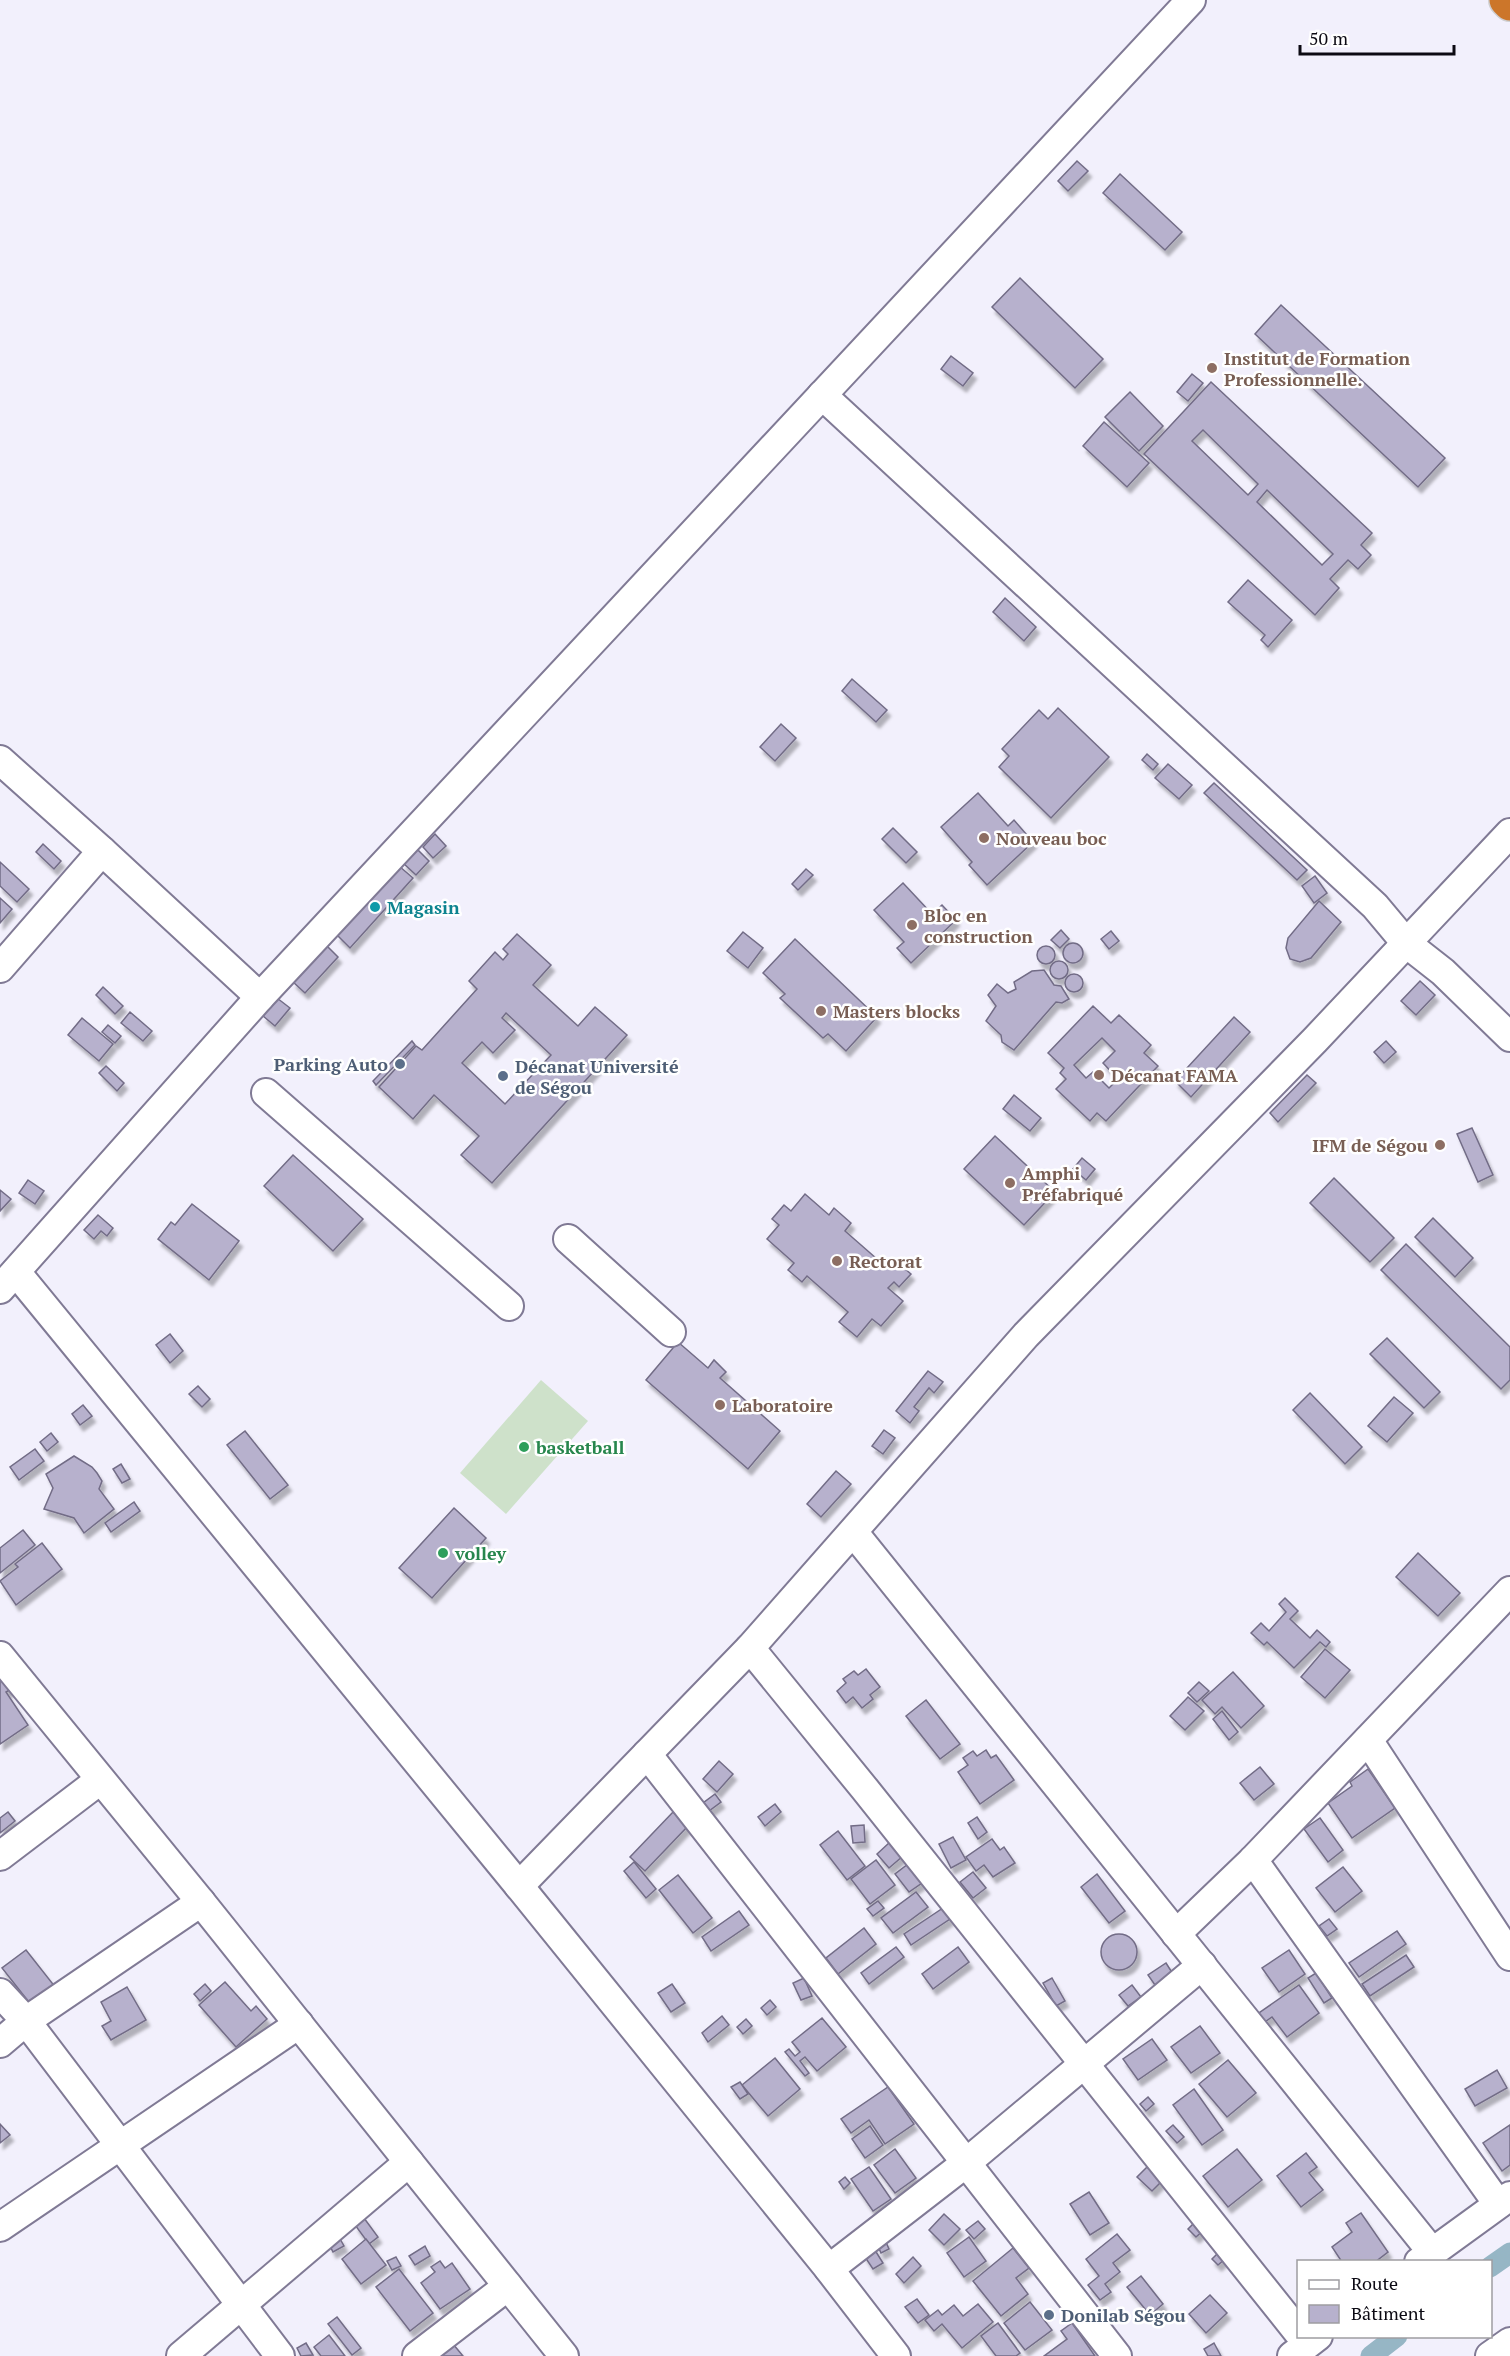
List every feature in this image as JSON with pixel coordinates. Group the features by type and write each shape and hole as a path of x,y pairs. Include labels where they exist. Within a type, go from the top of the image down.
{"highway":[{"path":"1506,0 1510,4"}],"street":[{"path":"896,2356 829,2269 519,1886 8,1281 260,997 1191,0"},
{"path":"822,395 1375,906 1406,944 1443,972 1510,1037"},
{"path":"0,760 260,997"},
{"path":"519,1886 750,1648 854,1533 1026,1335 1315,1040 1510,833"},
{"path":"0,968 102,851"},
{"path":"266,1093 509,1306"},
{"path":"568,1239 671,1332"},
{"path":"854,1533 1202,1965 1426,2257 1504,2200 1253,1860"},
{"path":"1176,1934 1253,1860 1510,1591"},
{"path":"750,1648 1297,2332"},
{"path":"0,1656 201,1902 564,2356"},
{"path":"1368,1740 1510,1956"},
{"path":"647,1754 1117,2356"},
{"path":"0,1856 100,1779"},
{"path":"0,2043 26,2021 201,1902"},
{"path":"829,2269 966,2163 1202,1965"},
{"path":"0,1993 26,2021 280,2356"},
{"path":"0,2227 299,2024"},
{"path":"181,2356 409,2162"},
{"path":"417,2356 508,2286"},
{"path":"1490,2356 1510,2342"}],"green space":[{"name":"basketball","path":"541,1380 588,1421 506,1514 460,1473"}],"building":[{"path":"1077,161 1088,171 1068,191 1058,181"},
{"path":"1120,174 1182,232 1165,250 1103,193"},
{"path":"1020,278 1103,359 1075,388 992,307"},
{"path":"1281,305 1445,458 1418,487 1255,334"},
{"path":"951,356 973,373 963,386 941,369"},
{"path":"1192,374 1203,383 1188,401 1177,392"},
{"path":"1211,382 1372,533 1361,545 1371,555 1358,569 1348,560 1330,579 1339,588 1315,615 1144,454","holes":["1203,430 1258,484 1248,495 1192,441","1267,490 1333,554 1322,565 1257,502"]},
{"path":"1130,392 1163,426 1139,451 1105,417"},
{"path":"1104,422 1149,463 1127,487 1083,446"},
{"path":"1248,580 1292,620 1268,647 1261,640 1265,635 1228,602"},
{"path":"1005,598 1036,627 1024,641 993,612"},
{"path":"852,679 887,710 876,722 842,691"},
{"path":"1058,708 1109,757 1051,818 999,767 1009,756 1002,749 1039,710 1048,719"},
{"path":"781,724 796,738 775,761 760,747"},
{"path":"1147,754 1158,764 1153,770 1142,760"},
{"path":"1168,764 1192,785 1179,799 1155,778"},
{"path":"1214,783 1307,870 1297,880 1204,793"},
{"path":"978,793 1008,826 1014,820 1033,842 987,885 969,865 972,862 941,827"},
{"path":"893,828 917,852 906,863 882,839"},
{"path":"435,834 446,846 433,858 423,847"},
{"path":"43,844 61,861 54,869 36,852"},
{"path":"417,849 429,861 416,875 403,863"},
{"path":"0,862 29,889 17,902 0,886"},
{"name":"Magasin","path":"399,866 413,878 350,948 337,935"},
{"path":"806,869 813,875 798,890 792,884"},
{"path":"1315,876 1327,893 1314,903 1302,886"},
{"path":"903,883 932,914 942,905 956,920 911,963 897,948 904,942 874,910"},
{"path":"0,898 12,909 0,923"},
{"path":"1319,901 1341,922 1311,958 1300,962 1290,959 1286,948 1288,938"},
{"path":"1061,930 1069,939 1060,948 1051,940"},
{"path":"1111,931 1119,941 1109,949 1101,939"},
{"path":"743,932 763,948 748,968 727,951"},
{"path":"517,934 551,965 533,985 578,1026 595,1007 627,1035 492,1183 461,1155 479,1136 434,1095 413,1119 379,1087 416,1046 422,1050 477,989 469,981 495,952 503,960 508,954 503,949","holes":["506,1013 551,1055 505,1104 462,1063 482,1042 493,1053 515,1030 502,1018"]},
{"path":"795,939 877,1017 846,1051 828,1034 823,1038 780,998 785,994 763,973"},
{"path":"1069,943 1077,943 1083,949 1083,957 1077,963 1069,963 1063,957 1063,949"},
{"path":"326,945 338,957 305,993 293,982"},
{"path":"1046,946 1052,949 1055,955 1052,961 1046,964 1040,961 1037,955 1040,949"},
{"path":"1059,961 1065,964 1068,970 1065,976 1059,979 1053,976 1050,970 1053,964"},
{"path":"1044,970 1054,985 1061,986 1069,999 1062,1003 1056,1002 1014,1050 1002,1042 1001,1035 986,1021 996,1006 988,995 997,984 1008,993 1016,989 1014,982 1032,971"},
{"path":"1074,974 1080,977 1083,983 1080,989 1074,992 1068,989 1065,983 1068,977"},
{"path":"1420,981 1435,995 1416,1015 1401,1001"},
{"path":"103,987 123,1006 115,1014 96,995"},
{"path":"277,998 290,1008 275,1026 263,1016"},
{"path":"1093,1006 1111,1023 1119,1015 1151,1045 1144,1053 1158,1066 1106,1121 1097,1113 1090,1121 1056,1089 1066,1079 1060,1073 1064,1068 1048,1053","holes":["1102,1038 1115,1051 1103,1063 1118,1079 1109,1088 1093,1072 1086,1078 1074,1065"]},
{"path":"130,1012 152,1031 143,1041 121,1023"},
{"path":"1234,1017 1250,1032 1191,1097 1175,1081"},
{"path":"82,1018 113,1044 99,1061 68,1035"},
{"path":"108,1025 121,1036 115,1043 102,1032"},
{"path":"412,1041 415,1045 376,1085 373,1081"},
{"path":"1386,1041 1396,1052 1384,1063 1374,1052"},
{"path":"106,1066 124,1083 117,1091 99,1073"},
{"path":"1307,1075 1316,1083 1278,1122 1270,1113"},
{"path":"1014,1095 1041,1118 1030,1131 1003,1109"},
{"path":"1472,1128 1493,1175 1478,1182 1457,1134"},
{"path":"995,1136 1055,1192 1024,1225 964,1169"},
{"path":"293,1155 363,1219 333,1251 264,1186"},
{"path":"1082,1158 1095,1169 1086,1180 1073,1169"},
{"path":"1334,1178 1394,1238 1370,1262 1310,1203"},
{"path":"28,1180 44,1191 35,1204 19,1193"},
{"path":"0,1190 11,1199 0,1211"},
{"path":"805,1194 829,1215 834,1208 851,1223 845,1231 885,1266 892,1258 911,1274 899,1287 894,1282 888,1288 903,1301 881,1326 872,1319 857,1337 839,1322 848,1312 807,1276 802,1282 788,1270 794,1263 767,1239 779,1225 772,1219 784,1205 791,1211"},
{"path":"192,1204 239,1241 209,1280 158,1239 171,1222 175,1225"},
{"path":"98,1215 113,1228 107,1236 101,1231 94,1239 84,1230"},
{"path":"1433,1218 1473,1258 1455,1277 1415,1237"},
{"path":"1406,1244 1510,1347 1510,1380 1501,1389 1381,1270"},
{"path":"170,1334 183,1351 170,1363 156,1345"},
{"path":"1387,1338 1440,1392 1424,1408 1370,1354"},
{"path":"678,1342 708,1368 714,1360 726,1372 720,1378 780,1431 748,1469 646,1380"},
{"path":"928,1371 943,1382 934,1393 929,1388 914,1407 919,1411 910,1423 896,1411"},
{"path":"198,1386 210,1399 202,1407 189,1394"},
{"path":"1310,1393 1362,1447 1345,1464 1293,1410"},
{"path":"1394,1397 1413,1413 1387,1442 1368,1426"},
{"path":"83,1405 92,1416 80,1425 72,1414"},
{"path":"884,1430 895,1438 883,1454 872,1446"},
{"path":"245,1431 288,1485 270,1499 227,1445"},
{"path":"51,1433 58,1442 47,1451 40,1442"},
{"path":"35,1449 44,1461 19,1480 10,1467"},
{"path":"74,1456 92,1467 97,1473 102,1481 99,1489 114,1509 84,1533 74,1518 44,1509 53,1488 46,1474"},
{"path":"121,1464 130,1479 122,1483 113,1469"},
{"path":"836,1471 851,1484 821,1517 807,1504"},
{"path":"134,1502 140,1511 111,1532 105,1523"},
{"name":"volley","path":"454,1508 486,1538 432,1598 399,1568"},
{"path":"23,1530 35,1545 0,1573 0,1548"},
{"path":"42,1543 62,1569 16,1605 0,1581 18,1567 15,1564"},
{"path":"1418,1553 1460,1593 1438,1616 1396,1577"},
{"path":"1285,1598 1298,1611 1290,1619 1310,1638 1317,1630 1330,1642 1326,1647 1320,1642 1294,1668 1267,1642 1264,1645 1251,1633 1261,1623 1269,1631 1286,1612 1279,1604"},
{"path":"1325,1649 1350,1670 1325,1698 1301,1677"},
{"path":"0,1669 13,1688 6,1692 28,1725 0,1744"},
{"path":"866,1669 880,1687 870,1695 873,1699 862,1708 853,1697 846,1703 837,1691 846,1683 843,1679 854,1671 858,1675"},
{"path":"1233,1672 1264,1706 1241,1728 1222,1707 1215,1714 1202,1700"},
{"path":"1199,1682 1209,1691 1197,1702 1188,1693"},
{"path":"1188,1697 1204,1711 1185,1730 1170,1716"},
{"path":"926,1700 960,1744 940,1759 906,1716"},
{"path":"1222,1711 1238,1732 1229,1740 1213,1719"},
{"path":"986,1750 991,1758 996,1755 1014,1780 980,1804 958,1772 968,1765 963,1758 973,1751 977,1756"},
{"path":"719,1761 733,1774 717,1792 703,1779"},
{"path":"1260,1767 1274,1784 1254,1800 1240,1783"},
{"path":"1368,1769 1395,1808 1352,1838 1328,1803 1352,1786 1350,1782"},
{"path":"715,1794 721,1802 709,1811 703,1803"},
{"path":"775,1804 781,1812 765,1826 758,1817"},
{"path":"8,1812 15,1821 0,1833 0,1818"},
{"path":"673,1812 688,1826 645,1871 630,1857"},
{"path":"977,1817 987,1832 978,1839 968,1823"},
{"path":"1320,1818 1343,1850 1328,1862 1304,1829"},
{"path":"864,1825 865,1842 853,1843 851,1826"},
{"path":"838,1831 865,1866 847,1880 820,1845"},
{"path":"953,1837 966,1860 951,1868 939,1844"},
{"path":"992,1839 1000,1850 1004,1847 1015,1863 993,1877 984,1865 976,1871 966,1857"},
{"path":"890,1842 903,1856 889,1868 877,1854"},
{"path":"876,1860 895,1885 870,1904 851,1879"},
{"path":"634,1862 656,1889 646,1898 624,1871"},
{"path":"908,1864 922,1883 909,1892 895,1874"},
{"path":"1343,1867 1362,1891 1335,1912 1316,1888"},
{"path":"973,1872 986,1888 973,1898 960,1882"},
{"path":"1097,1874 1125,1911 1109,1923 1081,1887"},
{"path":"678,1875 712,1918 693,1933 659,1890"},
{"path":"916,1892 928,1907 893,1933 881,1918"},
{"path":"878,1901 884,1908 873,1916 867,1909"},
{"path":"943,1908 950,1919 911,1945 904,1934"},
{"path":"739,1911 749,1925 711,1951 702,1937"},
{"path":"1329,1919 1337,1929 1327,1936 1319,1926"},
{"path":"864,1928 876,1944 838,1974 826,1958"},
{"path":"1397,1931 1406,1944 1359,1977 1349,1963"},
{"path":"1119,1934 1132,1939 1137,1952 1132,1965 1119,1970 1106,1965 1101,1952 1106,1939"},
{"path":"896,1947 904,1957 869,1984 861,1973"},
{"path":"958,1947 969,1962 933,1989 922,1974"},
{"path":"26,1950 56,1988 32,2006 2,1968"},
{"path":"1289,1950 1305,1974 1279,1992 1262,1968"},
{"path":"1406,1955 1414,1967 1370,1996 1362,1984"},
{"path":"1166,1963 1173,1974 1155,1985 1148,1975"},
{"path":"1316,1973 1332,1998 1324,2003 1308,1978"},
{"path":"804,1978 812,1996 801,2000 793,1983"},
{"path":"1052,1978 1065,2001 1056,2006 1043,1983"},
{"path":"225,1982 251,2011 256,2006 267,2019 236,2047 199,2005"},
{"path":"205,1984 211,1991 200,2001 194,1994"},
{"path":"672,1984 685,2003 671,2012 658,1993"},
{"path":"1132,1985 1141,1997 1128,2006 1119,1995"},
{"path":"1299,1985 1319,2013 1287,2037 1272,2017 1262,2024 1256,2015"},
{"path":"127,1987 146,2020 111,2040 102,2026 111,2021 101,2002"},
{"path":"770,2000 776,2007 767,2015 761,2008"},
{"path":"722,2016 729,2025 708,2042 702,2033"},
{"path":"822,2018 846,2047 817,2071 805,2057 800,2061 809,2073 805,2076 785,2052 789,2049 795,2056 800,2052 792,2042"},
{"path":"746,2019 752,2026 743,2034 737,2027"},
{"path":"1200,2026 1220,2053 1191,2073 1171,2047"},
{"path":"1152,2039 1167,2060 1138,2080 1123,2059"},
{"path":"775,2058 800,2089 768,2116 742,2085"},
{"path":"1228,2060 1256,2093 1227,2117 1199,2084"},
{"path":"1497,2070 1507,2088 1475,2106 1465,2089"},
{"path":"740,2082 748,2094 740,2099 731,2087"},
{"path":"888,2087 914,2124 885,2144 869,2120 851,2133 841,2119"},
{"path":"1194,2089 1223,2130 1202,2145 1173,2105"},
{"path":"1148,2097 1154,2104 1146,2111 1140,2104"},
{"path":"0,2124 10,2135 0,2143"},
{"path":"1173,2125 1184,2137 1177,2143 1166,2131"},
{"path":"1510,2125 1510,2165 1502,2171 1483,2143"},
{"path":"870,2126 883,2145 865,2158 852,2139"},
{"path":"895,2149 916,2178 895,2193 874,2165"},
{"path":"1237,2149 1262,2180 1228,2207 1203,2176"},
{"path":"1306,2153 1317,2167 1309,2173 1323,2190 1301,2207 1277,2176"},
{"path":"869,2167 891,2199 873,2211 851,2179"},
{"path":"1147,2167 1162,2181 1152,2191 1137,2177"},
{"path":"845,2177 850,2183 844,2189 839,2182"},
{"path":"1089,2192 1109,2223 1090,2235 1070,2204"},
{"path":"1361,2213 1388,2252 1378,2260 1341,2260 1332,2247 1352,2232 1346,2223"},
{"path":"944,2214 960,2229 944,2245 929,2230"},
{"path":"364,2218 378,2237 369,2244 355,2225"},
{"path":"1197,2220 1205,2229 1196,2237 1188,2229"},
{"path":"978,2221 985,2229 974,2239 966,2230"},
{"path":"1117,2234 1130,2250 1113,2263 1120,2272 1105,2284 1111,2292 1100,2300 1088,2285 1099,2276 1086,2259"},
{"path":"339,2237 344,2246 333,2252 328,2242"},
{"path":"969,2237 986,2261 964,2277 947,2253"},
{"path":"366,2239 386,2265 361,2284 342,2259"},
{"path":"885,2240 889,2249 881,2253 877,2244"},
{"path":"425,2246 430,2256 415,2265 409,2256"},
{"path":"873,2247 883,2263 873,2269 863,2254"},
{"path":"1013,2248 1029,2268 1016,2278 1028,2294 1001,2316 973,2281"},
{"path":"1219,2252 1225,2259 1218,2265 1212,2259"},
{"path":"396,2257 401,2266 392,2270 387,2261"},
{"path":"913,2257 921,2266 904,2283 896,2274"},
{"path":"440,2261 445,2268 452,2263 470,2289 440,2309 421,2283 435,2272 431,2267"},
{"path":"399,2269 433,2313 410,2331 376,2287"},
{"path":"1141,2276 1163,2304 1150,2315 1127,2287"},
{"path":"1210,2295 1227,2313 1206,2333 1189,2314"},
{"path":"917,2299 929,2315 918,2323 905,2307"},
{"path":"1030,2302 1052,2330 1025,2350 1004,2323"},
{"path":"978,2304 993,2322 962,2348 942,2324 934,2331 925,2320 938,2310 942,2315 954,2305 963,2316"},
{"path":"337,2317 361,2348 352,2355 328,2324"},
{"path":"998,2323 1020,2353 1016,2356 996,2356 981,2336"},
{"path":"1072,2323 1095,2356 1044,2356 1067,2339 1061,2331"},
{"path":"329,2335 345,2356 321,2356 314,2347"},
{"path":"306,2343 313,2355 301,2356 297,2348"},
{"path":"1214,2343 1221,2356 1208,2356 1204,2349"},
{"path":"453,2344 463,2356 438,2356"}],"waterway":[{"path":"1492,2266 1510,2253"},
{"path":"1371,2356 1394,2338"}],"place":[{"name":"Institut de Formation Professionnelle.","path":"1212,368"},
{"name":"Nouveau boc","path":"984,838"},
{"name":"Magasin","path":"375,907"},
{"name":"Bloc en construction","path":"912,925"},
{"name":"Masters blocks","path":"821,1011"},
{"name":"Parking Auto","path":"400,1064"},
{"name":"Décanat FAMA","path":"1099,1075"},
{"name":"Décanat Université de Ségou","path":"503,1076"},
{"name":"IFM de Ségou","path":"1440,1145"},
{"name":"Amphi Préfabriqué","path":"1010,1183"},
{"name":"Rectorat","path":"837,1261"},
{"name":"Laboratoire","path":"720,1405"},
{"name":"basketball","path":"524,1447"},
{"name":"volley","path":"443,1553"},
{"name":"Donilab Ségou","path":"1049,2315"}]}
